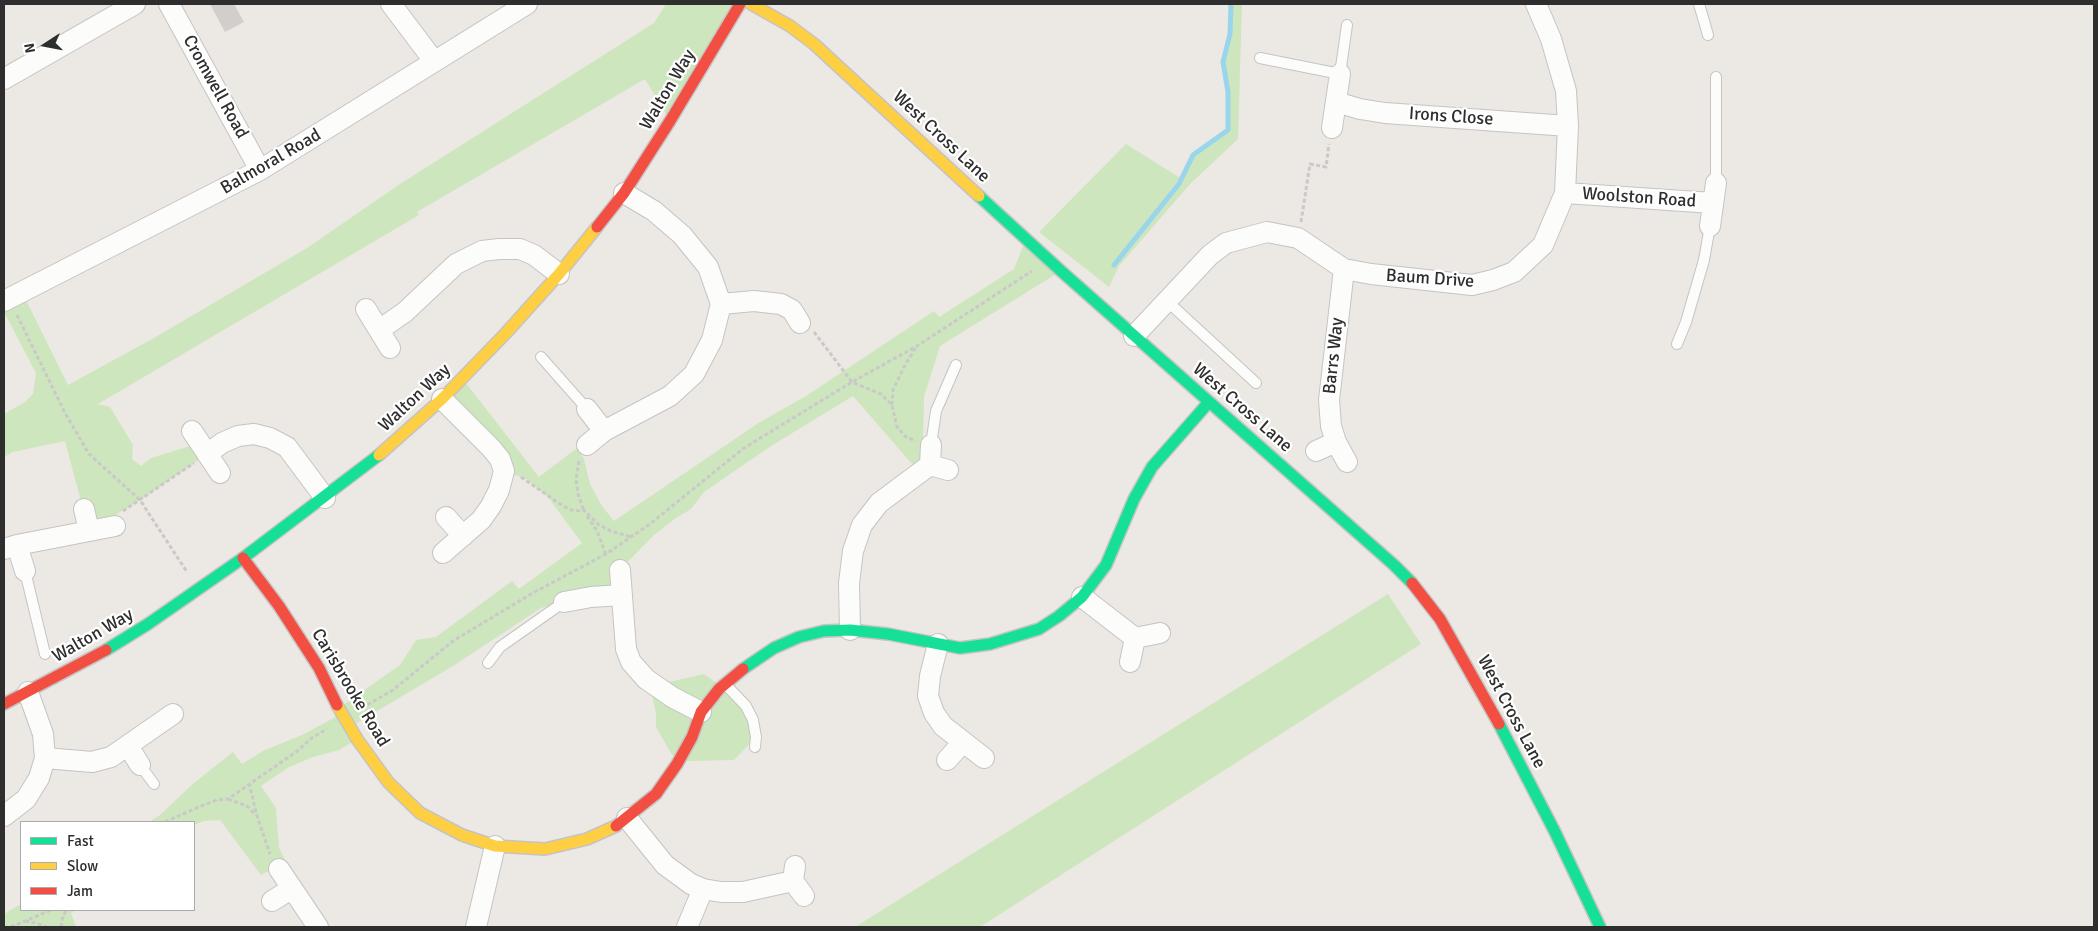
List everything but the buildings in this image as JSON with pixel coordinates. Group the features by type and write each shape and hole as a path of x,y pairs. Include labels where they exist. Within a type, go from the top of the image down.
{"street":[{"path":"4,79 135,4"},
{"name":"Cromwell Road","path":"169,4 260,170"},
{"path":"391,4 434,61"},
{"name":"Balmoral Road","path":"6,300 260,170 527,4"},
{"name":"Walton Way","path":"4,704 96,656 148,624 243,558 370,463 442,399 506,333 559,274 624,193 670,121 740,4"},
{"name":"West Cross Lane","path":"751,4 790,26 814,44 1134,336 1394,565 1423,596 1440,619 1481,690 1555,832 1600,927"},
{"name":"Baum Drive","path":"1134,336 1210,255 1226,244 1268,232 1298,238 1344,269 1472,286 1514,272 1543,245 1565,192 1568,126 1566,91 1548,31 1536,4"},
{"path":"1332,128 1340,74"},
{"name":"Irons Close","path":"1336,102 1360,109 1385,112 1568,126"},
{"path":"1710,226 1716,182"},
{"name":"Woolston Road","path":"1565,192 1712,203"},
{"path":"587,445 604,431 670,396 694,374 712,340 721,304 708,266 682,235 654,211 624,193"},
{"path":"378,330 404,312 456,264 482,251 520,249 534,255 559,274"},
{"name":"Barrs Way","path":"1344,269 1330,386 1331,426 1336,442 1347,462"},
{"path":"721,304 754,301 781,304 792,310 800,323"},
{"path":"366,309 390,348"},
{"path":"442,399 491,448 500,459 504,471 492,506 481,520 443,554"},
{"name":"Carisbrooke Road","path":"243,558 279,606 319,668 344,719 388,782 420,813 462,835 495,846 546,849 588,839 615,827 656,794 677,764 692,737 701,712 726,684 746,666 774,648 799,637 824,631 850,630 888,634 960,648 1012,639 1039,629 1082,597 1106,565 1134,499 1152,467 1209,402"},
{"path":"588,409 604,431"},
{"path":"192,431 220,473"},
{"path":"206,454 222,443 238,436 254,434 270,438 287,447 325,498"},
{"path":"1316,451 1336,442"},
{"path":"850,630 849,583 853,551 862,525 878,503 939,467 931,445"},
{"path":"84,509 90,531"},
{"path":"446,517 464,536"},
{"path":"25,571 10,547 115,526"},
{"path":"620,570 626,649 631,662 646,679 672,697 701,712"},
{"path":"564,602 591,597 622,595"},
{"path":"1082,597 1135,638 1160,633"},
{"path":"1130,662 1135,638"},
{"path":"938,644 930,676 928,696 934,713 943,726 984,758"},
{"path":"4,816 26,799 39,778 45,758 43,734 28,692"},
{"path":"45,758 92,762 111,757 172,714"},
{"path":"947,760 963,742"},
{"path":"128,746 140,764"},
{"path":"626,818 665,865 691,884 703,889 721,892 743,892 797,881"},
{"path":"476,927 495,846"},
{"path":"278,869 318,927"},
{"path":"272,901 292,889"},
{"path":"688,927 703,889"}],"lane":[{"path":"1699,4 1708,36"},
{"path":"1260,58 1340,74 1347,25"},
{"path":"1716,77 1716,182"},
{"path":"1678,344 1704,260 1710,226"},
{"path":"1167,301 1256,383"},
{"path":"541,357 588,409"},
{"path":"931,445 936,411 956,365"},
{"path":"25,571 45,654"},
{"path":"488,662 500,647 564,602"},
{"path":"726,684 746,706 753,720 756,737 755,747"},
{"path":"140,764 154,784"}],"path":[{"path":"1298,238 1310,164 1326,167 1332,128"},
{"path":"228,799 296,752 313,737 393,690 454,640 531,594 606,554 631,537 650,524 744,448 852,382 916,346 1036,269 1054,264"},
{"path":"6,300 65,413 89,454 140,500 198,589"},
{"path":"800,323 806,320 852,382 881,394 892,405"},
{"path":"916,346 893,390 892,405 897,427 906,436 931,445"},
{"path":"587,445 577,468 578,494 584,510 597,531 606,554"},
{"path":"115,526 114,517 206,454"},
{"path":"504,471 526,479 563,506 574,511 584,510 600,525 611,531 631,537"},
{"path":"249,783 256,816 268,852 278,869"},
{"path":"167,821 217,800 228,799 247,806 256,816"},
{"path":"11,927 49,911"},
{"path":"62,927 62,920 66,911"},
{"path":"24,921 46,927"}],"green space":[{"path":"666,4 740,4 670,121 645,79 417,212 419,215 98,404 110,407 133,445 132,459 141,466 151,458 200,443 207,454 140,500 89,531 65,441 13,452 4,457 4,414 25,402 33,394 36,373 4,312 4,301 22,292 68,385 154,338 307,248 400,184 654,23"},
{"path":"1231,4 1242,4 1238,139 1191,183 1119,266 1109,287 1039,232 1126,144 1182,179 1193,155 1228,130 1228,92 1223,62 1230,34"},
{"path":"1026,239 1061,271 940,346 924,397 923,442 919,472 853,396 771,446 704,492 691,509 654,535 620,570 622,595 576,599 541,608 453,666 350,727 357,739 339,750 313,757 289,767 261,786 276,808 279,848 286,862 261,875 220,820 204,821 195,825 195,821 151,821 233,752 242,764 263,751 304,734 341,714 339,708 400,665 416,640 436,637 512,581 519,589 582,543 547,496 526,479 504,471 442,399 462,378 539,477 577,448 584,459 590,484 602,506 614,521 760,422 806,396 934,311 939,317 1014,269"},
{"path":"1388,594 1421,644 980,927 855,927"},
{"path":"704,674 740,700 756,737 734,760 689,761 672,755 656,727 656,714 652,695 655,685"},
{"path":"20,905 20,911 74,911 71,913 76,927 4,927 4,914"}],"waterway":[{"path":"1114,265 1179,184 1193,155 1228,130 1228,92 1223,62 1230,34 1231,4"}],"traffic: fast":[{"path":"979,196 1412,583"},
{"path":"743,669 774,648 799,637 824,631 850,630 888,634 960,648 990,644 1039,629 1059,616 1082,597 1106,565 1134,499 1152,467 1209,402"},
{"path":"106,650 148,624 243,558 379,455"},
{"path":"1499,724 1555,832 1600,927"}],"traffic: slow":[{"path":"751,4 790,26 814,44 979,196"},
{"path":"379,455 442,399 506,333 559,274 597,227"},
{"path":"337,705 357,739 388,782 420,813 462,835 495,846 545,849 587,839 616,826"}],"traffic: jam":[{"path":"597,227 624,193 670,121 740,4"},
{"path":"243,558 279,606 319,668 337,705"},
{"path":"1412,583 1440,619 1499,724"},
{"path":"4,704 106,650"},
{"path":"616,826 656,794 677,764 692,737 701,712 719,689 743,669"}]}
